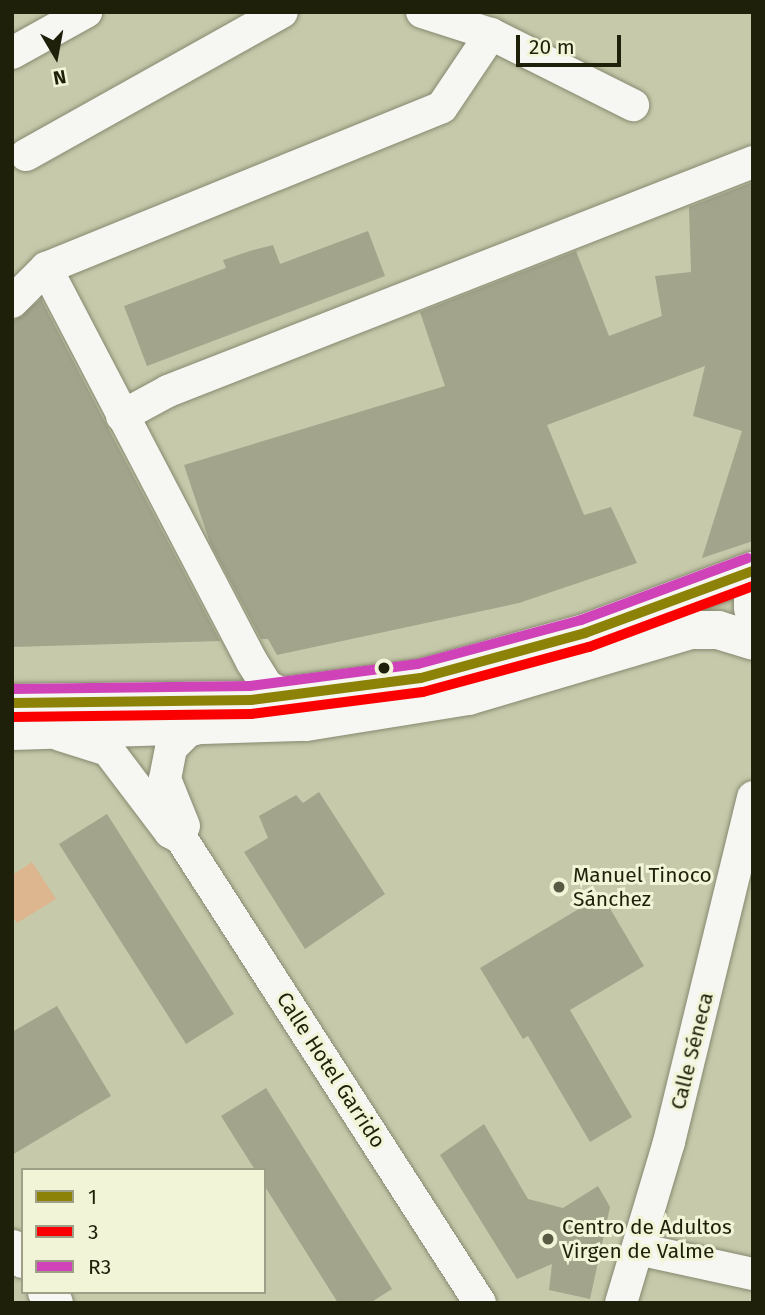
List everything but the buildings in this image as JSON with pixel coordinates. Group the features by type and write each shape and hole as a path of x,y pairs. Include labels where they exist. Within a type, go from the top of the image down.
{"main road":[{"path":"12,704 289,697 421,678 484,663 585,633 753,571"},
{"path":"753,599 753,608"},
{"path":"31,731 199,728 306,722 416,707 691,630 718,630 753,641"}],"street":[{"path":"12,52 86,12"},
{"path":"26,155 282,12"},
{"path":"422,12 491,34 634,104"},
{"path":"12,302 46,268 442,107 491,34"},
{"path":"122,416 168,391 753,162"},
{"path":"46,268 252,662 267,686 289,697"},
{"name":"Calle Hotel Garrido","path":"181,838 184,824 165,779 171,748 188,731 199,728"},
{"name":"Calle Hotel Garrido","path":"31,731 108,750 170,832 181,838 480,1303"},
{"name":"Calle Séneca","path":"621,1303 742,898 753,797"},
{"path":"638,1249 753,1274"}],"shaded area":[{"path":"32,862 56,899 17,923 12,915 12,875"}],"transit line":[{"name":"R3","path":"12,689 250,686 418,664 581,620 748,558"},
{"name":"1","path":"12,703 251,700 421,678 585,633 753,571"},
{"name":"3","path":"12,717 251,714 423,692 589,647 753,586"}],"place":[{"name":"Manuel Tinoco Sánchez","path":"559,887"},
{"name":"Centro de Adultos Virgen de Valme","path":"548,1239"}]}
